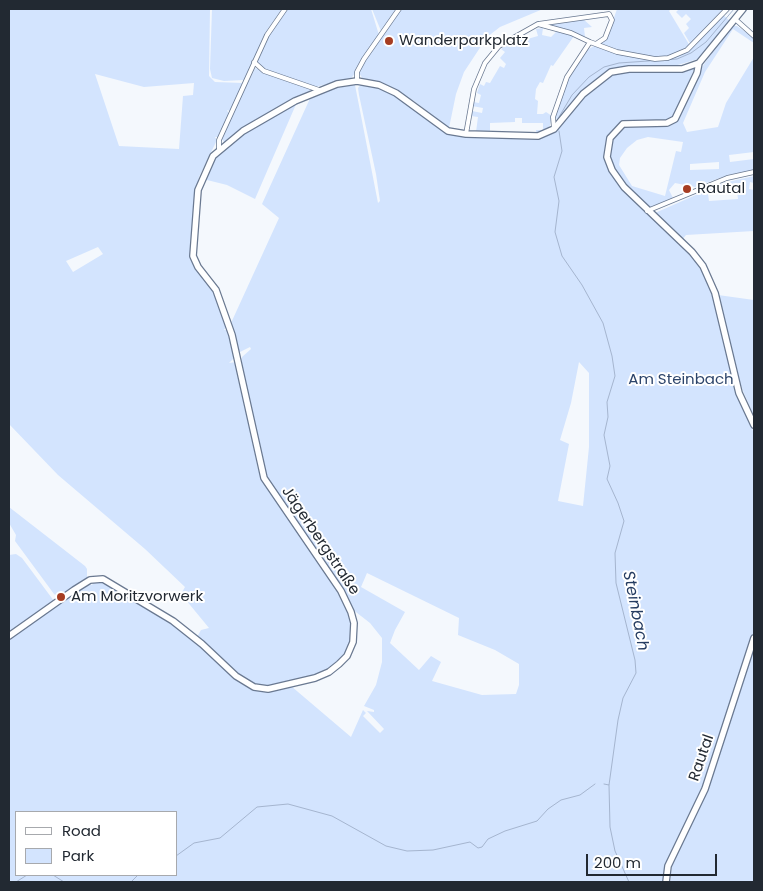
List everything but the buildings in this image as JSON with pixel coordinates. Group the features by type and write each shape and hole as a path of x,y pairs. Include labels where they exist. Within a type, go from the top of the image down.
{"street":[{"name":"Jägerbergstraße","path":"219,149 219,140 267,34 284,9"},
{"path":"399,9 364,59 358,72 357,81 379,85 396,92 442,127 466,134 538,136 554,129 583,94 611,72 629,69 682,69 699,63"},
{"path":"538,24 571,33 617,52 644,57 668,58 679,54 695,44 727,9"},
{"path":"743,9 699,63 697,73 672,121 626,123 617,128 609,141 607,155 612,170 624,187 692,252 703,266 715,293 740,393 754,425"},
{"path":"466,134 474,89 485,63 499,46 538,24 609,14 612,19 605,38 596,44"},
{"path":"735,19 754,36"},
{"path":"554,129 553,117 561,90 575,62 590,42"},
{"path":"254,62 264,71 319,90"},
{"name":"Jägerbergstraße","path":"9,636 74,590 97,578 107,581 173,622 202,644 236,676 245,683 259,689 315,678 329,672 343,660 351,649 354,623 347,603 264,478 232,336 216,290 198,267 193,256 198,190 208,164 219,149 267,116 319,90 357,81"},
{"path":"647,211 727,178 754,172"},
{"name":"Rautal","path":"666,882 668,866 705,789 754,638"}],"green space":[{"path":"9,9 210,9 209,76 215,82 243,83 230,111 227,110 229,114 219,137 215,137 217,140 199,177 194,203 191,256 196,268 214,291 227,326 224,330 228,330 235,357 229,363 236,362 258,469 265,486 327,574 349,613 352,623 352,641 345,655 327,670 314,676 268,687 259,687 247,682 197,637 201,630 209,628 181,594 185,587 145,549 58,475 9,424","holes":["95,74 144,87 194,83 193,95 183,96 179,149 119,146","98,247 103,254 73,272 66,261"]},
{"path":"212,9 282,9 266,32 244,80 224,81 212,78 210,69"},
{"path":"287,9 371,9 379,35 350,79 315,87 263,69 258,65 257,60 269,35"},
{"path":"372,9 397,9 381,31"},
{"path":"401,9 543,9 500,27 487,37 464,72 456,94 449,128 414,101 380,83 363,79 359,73 365,60"},
{"path":"617,9 671,9 669,11 690,46 671,55 653,58 653,61 669,59 687,52 696,45 722,14 730,21 698,59 671,67 629,67 610,71 582,92 560,120 557,119 554,117 568,78 585,51 596,45 598,46 608,35"},
{"path":"679,9 725,9 691,45 684,33 689,28 686,24 691,19 686,14 682,18 676,12"},
{"path":"582,18 592,27 584,28 585,37 547,24"},
{"path":"732,26 737,26 754,38 754,43 733,29 705,72 683,123 687,132 718,127 726,103 754,57 754,152 729,155 730,162 754,159 754,170 728,175 695,187 675,183 669,190 673,198 648,208 637,200 614,169 610,159 612,139 623,126 668,125 674,122 704,64","holes":["648,137 683,142 681,152 676,151 665,196 632,186 619,165 620,158 627,148 637,140","719,162 719,169 690,170 690,164"]},
{"path":"543,28 542,35 551,37 557,31 574,36 553,66 551,65 543,83 540,82 536,89 535,99 538,101 537,114 546,112 552,116 549,129 536,134 536,130 543,130 543,123 522,123 522,118 515,118 515,122 490,123 490,133 476,132 478,117 471,116 472,111 482,113 483,108 472,106 473,102 479,103 481,95 477,93 480,84 484,86 486,82 490,83 500,66 504,68 506,64 500,58 505,52 501,49 510,42 513,47 520,43 518,38 522,36 524,40 538,36 536,29"},
{"path":"255,68 313,89 266,114 224,142 222,139"},
{"name":"Am Steinbach","path":"694,69 675,115 670,120 622,123 610,133 605,152 606,159 623,189 678,242 678,245 682,245 696,259 701,268 713,292 711,294 713,295 741,405 754,433 754,631 703,788 666,865 663,882 9,882 9,639 88,584 104,582 173,624 248,687 269,690 291,686 351,737 363,710 366,713 363,716 380,733 384,729 367,711 374,712 374,710 364,706 376,685 382,662 382,638 370,623 352,609 343,590 265,474 241,362 242,357 251,349 250,347 240,352 238,351 231,323 279,218 262,204 312,94 323,90 355,85 378,203 380,201 376,174 358,88 362,83 396,95 446,133 466,136 538,138 552,134 583,95 612,74 620,72","holes":["579,362 589,373 589,447 583,506 558,501 569,444 560,440 571,403","367,573 459,618 458,635 495,650 519,664 519,685 516,694 482,695 432,681 441,662 431,656 419,670 390,643 405,612 361,587"]},
{"path":"297,102 255,199 227,185 203,179 214,158 244,133"},
{"path":"754,176 754,183 750,182 749,189 754,190 754,231 686,235 682,240 655,213 723,183","holes":["737,191 738,199 709,201 708,194"]},
{"path":"718,295 754,300 754,416 734,364"},
{"path":"9,507 85,566 87,578 60,598 54,594 15,541 16,535 9,523"},
{"path":"16,554 22,558 54,601 9,633 9,555"},
{"path":"754,643 754,882 670,882 672,866 706,790"}],"waterway":[{"name":"Steinbach","path":"559,117 572,95 589,77 604,67 619,63 677,59 691,53 706,42 734,9"},
{"name":"Steinbach","path":"559,131 562,151 554,177 559,201 555,232 562,256 582,285 603,323 615,376 607,402 608,417 604,435 610,466 607,479 624,521 615,553 616,583 635,660 636,673 623,698 609,785 604,784"},
{"name":"Steinbach","path":"178,855 194,843 220,838 257,807 288,804 332,816 386,846 407,851 433,850 470,842 478,848 482,847 488,839 505,831 537,821 548,809 561,800 580,795 595,784"},
{"name":"Steinbach","path":"609,785 610,827 615,851 629,882"},
{"path":"16,882 25,876"},
{"path":"55,876 64,882"},
{"name":"Steinbach","path":"131,882 137,876"}],"place":[{"name":"Wanderparkplatz","path":"389,41"},
{"name":"Rautal","path":"687,189"},
{"name":"Am Moritzvorwerk","path":"61,597"}]}
